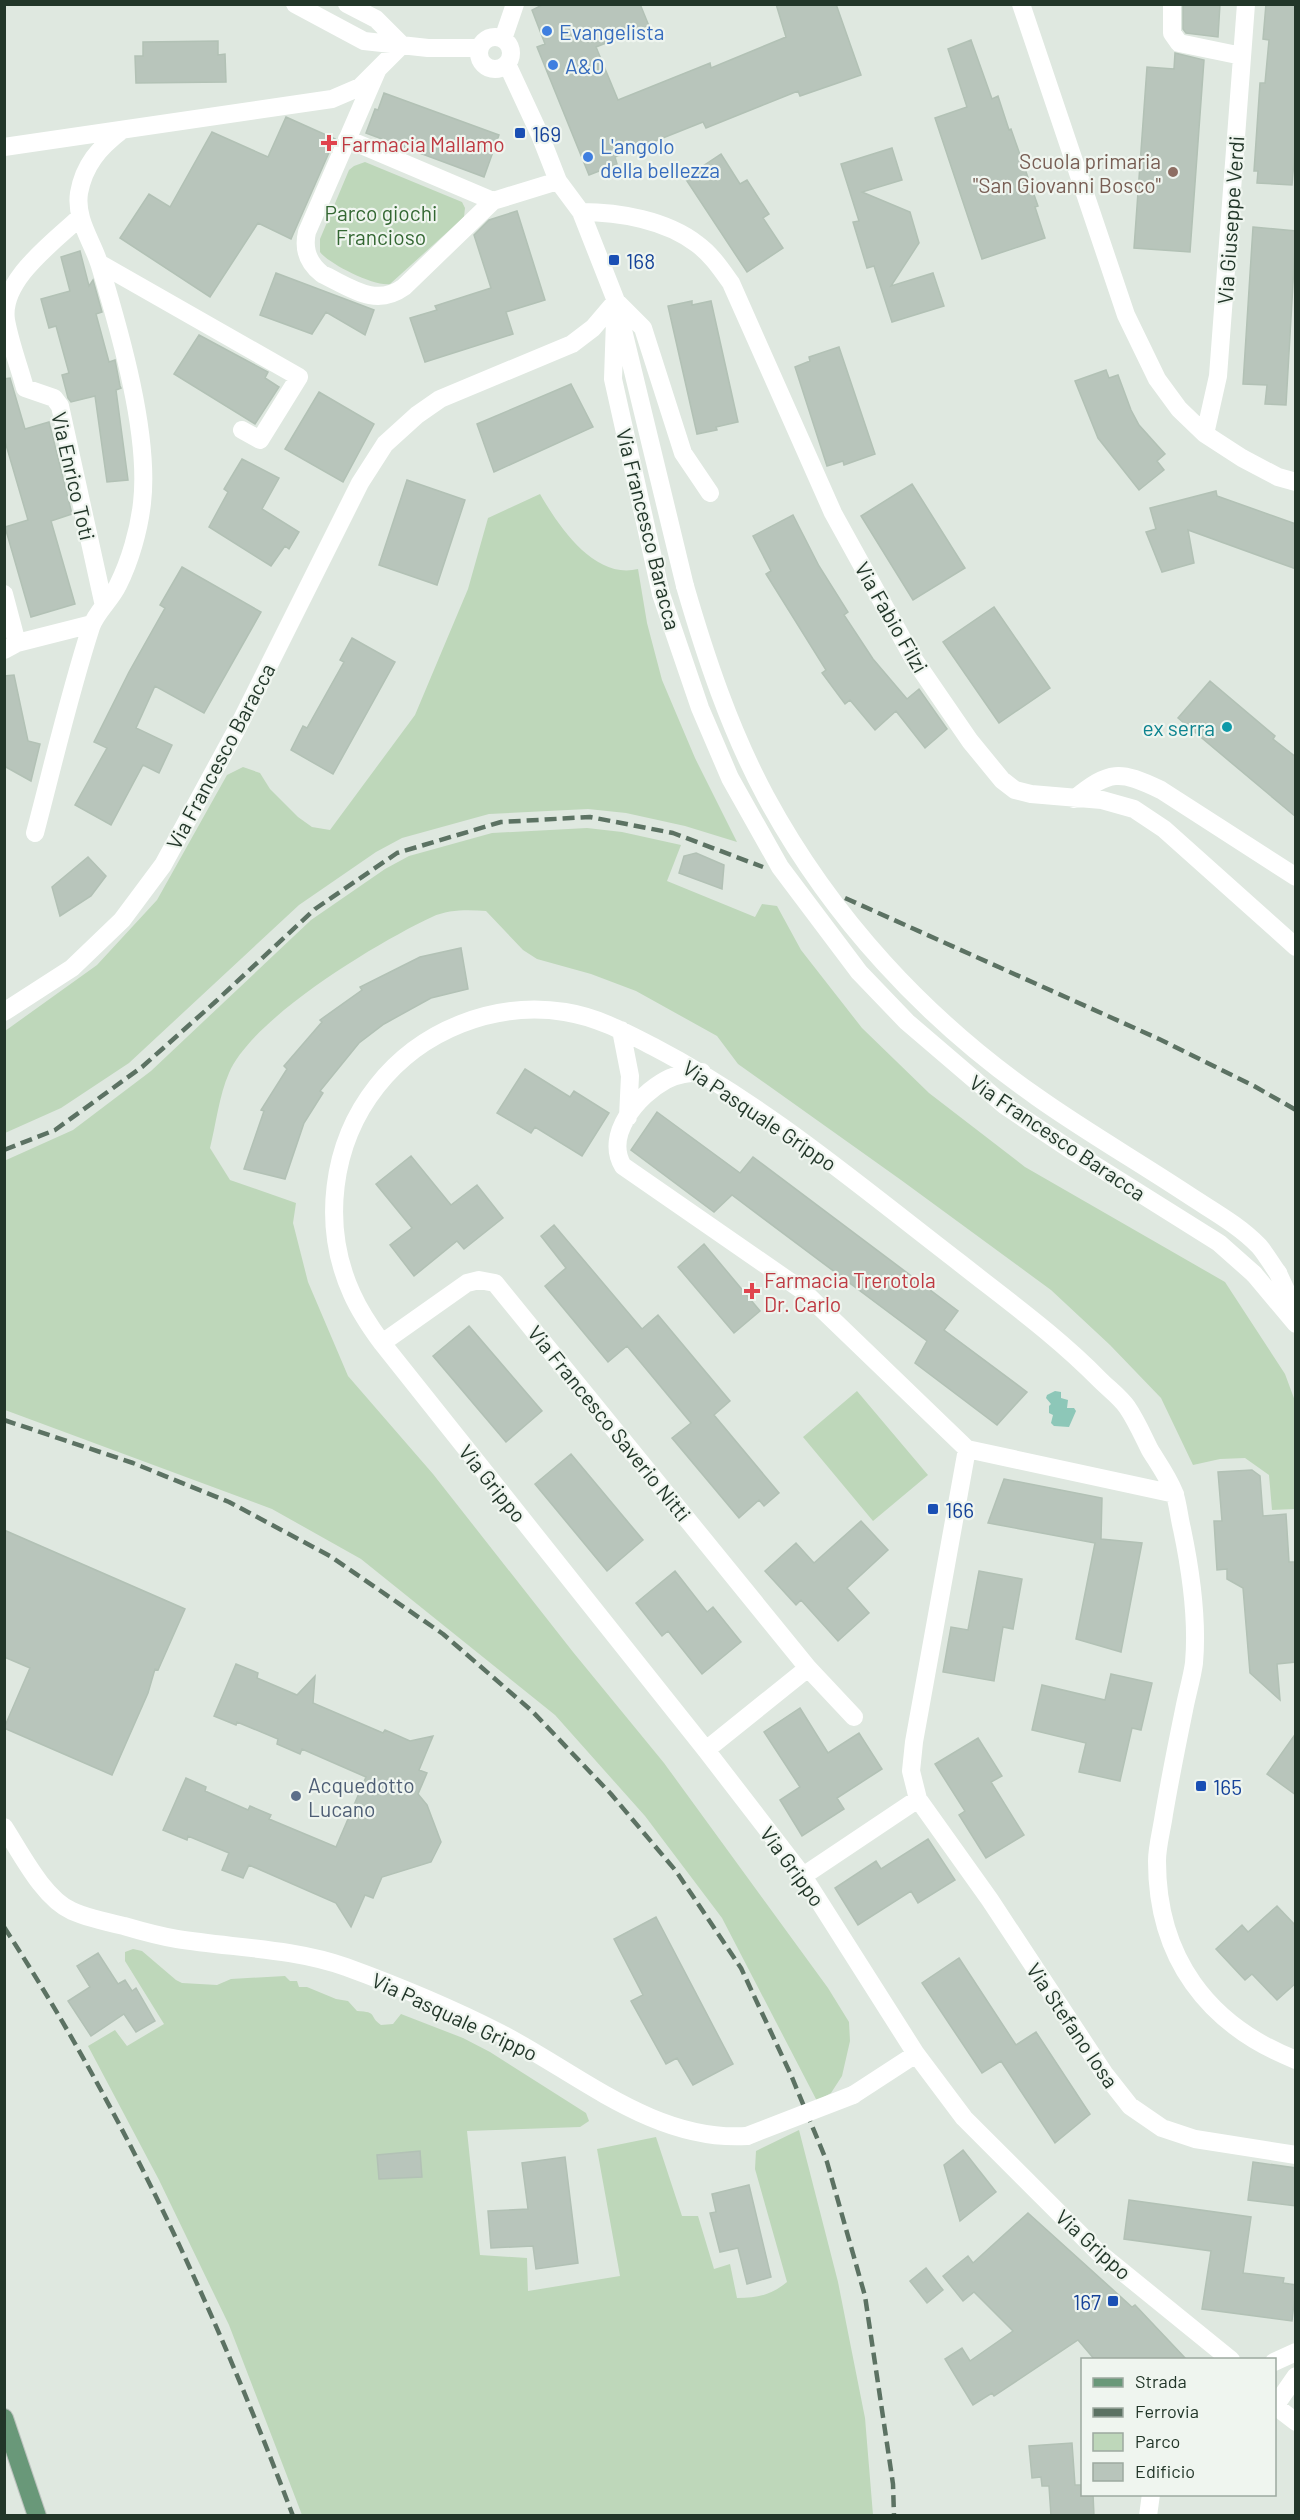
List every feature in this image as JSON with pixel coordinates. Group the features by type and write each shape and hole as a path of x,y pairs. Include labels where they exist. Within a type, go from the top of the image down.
{"main road":[{"path":"4,2418 37,2516"}],"street":[{"path":"295,4 364,41 428,48 480,48"},
{"path":"347,4 376,19 402,45"},
{"path":"503,39 515,4"},
{"path":"1021,4 1126,315 1157,379 1179,409 1204,434 1278,477 1296,482"},
{"path":"1172,4 1172,33 1179,43 1242,56"},
{"name":"Via Giuseppe Verdi","path":"1204,434 1218,376 1246,4"},
{"path":"490,37 503,39 509,44 511,51 507,64 501,68 487,67 481,61 480,48 490,37"},
{"path":"4,147 332,99 360,87 402,45"},
{"name":"Via Francesco Baracca","path":"507,64 540,135 558,181 580,212 616,301 685,586 708,663 765,796 811,872 886,967 969,1046 1037,1098 1227,1220 1259,1247 1278,1273 1296,1312"},
{"path":"377,71 307,232 305,248 311,262 322,274 374,298 388,296 404,287 493,201 558,181"},
{"path":"35,833 92,624 118,586 136,534 142,502 142,461 137,409 99,263 80,217 79,195 84,175 93,157 121,131"},
{"path":"347,139 493,201"},
{"name":"Via Fabio Filzi","path":"580,212 609,212 673,230 698,244 717,263 731,283 833,513 913,658 970,741 1002,780 1015,790 1031,794 1102,800 1134,809 1164,829 1296,947"},
{"name":"Via Enrico Toti","path":"80,217 17,280 9,293 6,319 25,388 54,398 60,406 104,606"},
{"path":"99,263 299,377 260,440 242,430"},
{"path":"616,301 643,328 683,453 710,493"},
{"name":"Via Francesco Baracca","path":"616,301 613,379 661,594 700,708 730,778 780,867 859,972 907,1022 1004,1105 1219,1243 1254,1274 1296,1324"},
{"name":"Via Francesco Baracca","path":"4,1012 72,968 122,920 163,865 238,727 360,483 385,444 417,415 440,399 572,344 593,328 616,301"},
{"path":"4,594 11,646 92,624"},
{"path":"1074,799 1104,777 1118,775 1139,780 1161,790 1296,877"},
{"name":"Via Pasquale Grippo","path":"382,1343 353,1297 343,1272 334,1220 334,1193 345,1142 356,1117 370,1095 393,1068 428,1039 453,1026 479,1017 506,1011 534,1010 561,1011 621,1030 702,1072 811,1148 1071,1350 1126,1407 1175,1494 1192,1580 1194,1661 1156,1859 1163,1918 1173,1949 1189,1979 1215,2010 1245,2036 1296,2060"},
{"path":"621,1030 630,1076 627,1119"},
{"path":"702,1072 685,1074 656,1086 639,1101 617,1137 617,1158 623,1167 802,1290 967,1449 1175,1494"},
{"name":"Via Francesco Saverio Nitti","path":"382,1343 467,1283 479,1280 495,1283 808,1668 854,1717"},
{"name":"Via Grippo","path":"382,1343 706,1750 803,1876 916,2054 964,2118 1098,2252 1229,2358"},
{"path":"803,1876 918,1799 911,1771 914,1742 967,1449"},
{"path":"706,1750 808,1668"},
{"name":"Via Stefano Iosa","path":"918,1799 990,1900 1104,2073 1130,2106 1162,2128 1195,2139 1296,2155"},
{"name":"Via Pasquale Grippo","path":"4,1827 42,1884 54,1899 70,1910 117,1925 174,1938 323,1959 396,1987 499,2033 606,2097 649,2116 714,2136 747,2136 853,2095 916,2054"},
{"path":"1276,2362 1296,2352"},
{"path":"1276,2405 1296,2376"},
{"path":"1276,2407 1296,2422"},
{"path":"1148,2516 1151,2496"}],"green space":[{"name":"Parco giochi Francioso","path":"365,162 462,202 465,208 464,217 390,284 374,282 353,274 320,252 320,239 349,170"},
{"path":"540,494 567,534 592,558 607,566 622,570 638,569 647,623 662,680 695,758 737,842 685,826 626,813 588,809 489,814 402,838 376,852 299,905 129,1063 61,1108 5,1133 5,1031 97,965 157,900 227,775 243,767 260,773 270,789 298,817 312,827 330,830 415,715 468,589 488,518"},
{"path":"587,828 622,832 681,845 667,881 755,917 762,904 777,906 801,950 862,1028 929,1093 1025,1167 1225,1282 1285,1374 1295,1401 1295,1517 1294,1509 1272,1510 1269,1475 1245,1458 1220,1459 1193,1465 1161,1398 1110,1345 1051,1290 738,1064 717,1036 636,991 591,974 537,959 523,950 486,911 439,914 381,944 289,1006 242,1052 226,1082 210,1148 230,1180 296,1203 293,1223 308,1282 348,1376 433,1474 664,1763 828,1988 849,2022 850,2041 842,2076 831,2093 817,2101 722,1918 645,1816 555,1715 361,1559 272,1509 5,1410 4,1161 73,1130 151,1071 311,920 385,869 409,856 492,833"},
{"path":"857,1391 928,1475 873,1521 803,1437"},
{"path":"133,1949 142,1951 182,1983 217,1985 231,1979 285,1976 290,1981 297,1981 299,1987 307,1987 336,1999 348,2001 357,2011 371,2013 381,2025 393,2024 401,2014 463,2038 490,2052 586,2113 589,2121 580,2127 467,2131 480,2255 527,2258 528,2291 620,2276 597,2149 656,2137 682,2216 698,2216 714,2269 730,2264 737,2298 770,2293 787,2282 755,2169 756,2151 799,2130 838,2282 865,2418 873,2515 302,2515 229,2325 159,2180 88,2046 115,2030 127,2046 164,2024 125,1961 125,1952"}],"shaded area":[{"path":"1055,1391 1061,1392 1061,1398 1068,1400 1067,1408 1074,1408 1076,1411 1069,1427 1054,1426 1051,1423 1053,1415 1049,1413 1049,1406 1051,1404 1046,1398"}],"building":[{"path":"544,4 640,4 649,26 596,47 618,100 710,63 711,68 786,37 776,4 836,4 861,75 800,96 798,91 706,128 703,122 615,157 617,164 589,175 537,47 545,44 532,10"},
{"path":"1183,4 1220,4 1218,37 1186,33 1183,29"},
{"path":"1266,4 1296,4 1296,138 1292,185 1257,183 1258,171 1254,171 1260,83 1265,83 1269,40 1263,39"},
{"path":"971,40 992,99 998,96 1009,130 1011,129 1038,206 1035,207 1045,238 982,259 935,118 967,107 948,49"},
{"path":"218,41 218,55 225,54 226,82 136,83 135,56 143,56 143,42"},
{"path":"1175,53 1204,60 1190,252 1134,248 1147,67 1174,69"},
{"path":"384,93 499,135 484,177 366,133"},
{"path":"286,117 335,139 291,239 258,223 210,297 120,238 149,194 170,207 212,132 268,157"},
{"path":"892,148 902,180 862,192 910,212 919,243 891,286 933,273 944,306 892,322 874,266 867,268 853,222 859,221 841,164"},
{"path":"721,154 740,184 747,180 769,214 763,218 783,248 747,272 685,178"},
{"path":"517,211 545,300 506,312 513,334 425,362 410,318 437,310 435,306 491,288 474,235 489,220"},
{"path":"1253,227 1296,231 1286,405 1265,404 1267,385 1243,384"},
{"path":"80,251 89,286 93,280 102,312 96,314 109,362 115,360 121,388 116,390 128,480 107,482 95,396 71,402 68,398 62,375 69,373 56,326 49,328 41,299 70,291 61,257"},
{"path":"276,273 374,310 365,335 326,312 312,334 260,315"},
{"path":"692,301 692,305 711,301 738,422 697,434 668,306"},
{"path":"199,335 268,372 265,378 279,387 255,424 174,374"},
{"path":"839,347 875,454 844,465 843,461 827,466 795,367 810,361 809,357"},
{"path":"1106,370 1109,378 1118,375 1139,425 1165,454 1157,461 1164,470 1139,490 1098,438 1075,381"},
{"path":"10,378 25,429 49,422 72,514 51,521 75,604 31,617 5,527 28,520 4,438 4,379"},
{"path":"571,384 593,427 494,472 477,424"},
{"path":"319,392 374,424 343,482 285,449"},
{"path":"242,459 279,478 262,509 299,532 289,549 285,546 271,566 209,527 228,492 224,489"},
{"path":"407,480 465,500 437,585 379,565"},
{"path":"912,484 965,568 913,600 861,516"},
{"path":"1216,491 1217,496 1296,524 1296,569 1188,530 1194,563 1162,572 1146,532 1156,529 1150,508"},
{"path":"793,515 819,566 848,612 844,615 873,659 907,699 919,689 947,729 925,748 896,711 875,730 850,700 845,704 822,673 826,670 766,574 771,571 753,536"},
{"path":"182,567 261,612 204,713 155,686 136,728 172,745 159,773 143,765 111,825 75,805 107,748 94,742 129,672 165,608 160,605"},
{"path":"994,607 1050,688 999,723 943,642"},
{"path":"352,638 395,662 333,774 291,750 303,726 307,728 344,662 340,660"},
{"path":"14,675 28,741 40,744 31,781 4,766 4,676"},
{"name":"ex serra","path":"1210,681 1275,736 1273,739 1296,757 1296,817 1178,718"},
{"path":"696,853 724,865 722,889 679,873 684,856"},
{"path":"88,857 106,876 91,896 60,916 52,887"},
{"path":"461,948 468,989 431,998 384,1024 359,1043 320,1091 323,1093 304,1123 285,1179 244,1169 264,1111 261,1110 287,1069 284,1066 322,1022 320,1020 362,990 360,987 420,957"},
{"path":"525,1069 570,1097 574,1091 609,1113 582,1156 535,1127 531,1133 497,1113"},
{"path":"657,1112 740,1173 753,1157 958,1311 944,1330 1027,1392 997,1425 915,1363 927,1341 732,1195 714,1212 631,1150"},
{"path":"411,1156 451,1205 477,1185 503,1218 464,1249 457,1241 414,1276 390,1245 412,1228 376,1184"},
{"path":"554,1225 642,1329 658,1315 730,1401 714,1415 779,1493 764,1506 759,1500 739,1518 672,1438 691,1423 627,1346 608,1362 545,1286 566,1268 541,1236"},
{"path":"704,1244 760,1311 734,1333 678,1267"},
{"path":"469,1326 542,1411 506,1442 433,1356"},
{"path":"571,1454 643,1540 607,1571 535,1484"},
{"path":"1252,1470 1260,1476 1263,1516 1286,1514 1289,1562 1296,1562 1296,1662 1277,1664 1280,1700 1250,1673 1243,1588 1227,1579 1227,1569 1217,1570 1214,1521 1222,1521 1218,1472"},
{"path":"1004,1479 1102,1498 1101,1539 1142,1543 1121,1652 1076,1639 1095,1543 988,1523"},
{"path":"861,1521 888,1550 847,1588 869,1613 838,1641 801,1600 796,1605 765,1571 796,1543 814,1563"},
{"path":"4,1530 185,1609 158,1670 155,1669 148,1693 112,1775 4,1728 30,1668 4,1657"},
{"path":"675,1571 707,1612 713,1607 741,1642 702,1674 668,1631 662,1636 636,1603"},
{"path":"979,1571 1022,1579 1013,1629 1003,1627 994,1681 943,1672 951,1627 968,1630"},
{"path":"236,1664 258,1673 257,1678 297,1695 315,1676 313,1703 383,1733 385,1730 410,1741 433,1736 419,1770 427,1773 418,1794 427,1805 441,1842 431,1862 382,1877 373,1898 365,1895 351,1927 336,1903 249,1865 243,1878 222,1870 229,1853 188,1836 187,1840 163,1830 186,1778 206,1787 205,1791 248,1810 250,1806 271,1815 269,1819 336,1847 366,1777 302,1749 300,1754 277,1744 278,1739 237,1722 236,1725 214,1716"},
{"path":"1111,1674 1152,1683 1141,1730 1132,1728 1120,1781 1079,1772 1086,1743 1032,1730 1042,1685 1105,1700"},
{"path":"800,1708 828,1753 859,1733 882,1769 837,1798 844,1809 802,1836 780,1800 800,1787 764,1732"},
{"path":"1296,1733 1296,1795 1267,1774"},
{"path":"978,1738 1002,1776 991,1782 1024,1835 986,1858 959,1815 965,1811 935,1764"},
{"path":"928,1839 955,1880 918,1903 911,1891 858,1925 835,1888 876,1861 881,1869"},
{"path":"1277,1906 1296,1926 1296,1983 1277,2000 1252,1974 1245,1980 1216,1949 1242,1925 1248,1932"},
{"path":"656,1917 733,2064 693,2085 677,2058 666,2064 631,2001 643,1995 614,1939"},
{"path":"98,1953 118,1984 125,1980 132,1991 136,1988 155,2021 136,2032 124,2014 91,2036 68,2001 90,1987 77,1966"},
{"path":"959,1958 1016,2045 1036,2032 1090,2114 1055,2143 1001,2061 982,2073 922,1983"},
{"path":"963,2150 996,2192 960,2221 944,2165"},
{"path":"420,2151 422,2177 379,2179 377,2155"},
{"path":"565,2157 578,2263 536,2269 533,2246 491,2248 488,2211 528,2209 522,2163"},
{"path":"1253,2162 1296,2168 1296,2206 1248,2200"},
{"path":"749,2185 771,2277 747,2284 738,2248 720,2252 710,2213 716,2212 712,2194"},
{"path":"1129,2200 1251,2217 1243,2273 1284,2278 1283,2283 1296,2285 1292,2321 1202,2309 1211,2251 1124,2239"},
{"path":"1028,2213 1132,2307 1135,2305 1185,2358 1093,2358 1078,2340 994,2396 992,2393 973,2405 945,2359 962,2348 970,2361 1013,2331 974,2292 963,2301 943,2276 968,2256 973,2263"},
{"path":"926,2268 943,2290 927,2303 910,2281"},
{"path":"1072,2443 1075,2485 1081,2485 1081,2496 1093,2496 1094,2516 1051,2516 1049,2486 1042,2486 1041,2477 1032,2478 1029,2446"}],"railway":[{"path":"4,1150 55,1130 142,1067 315,909 397,853 501,822 590,817 673,833 763,867"},
{"path":"845,898 1159,1039 1254,1086 1296,1110"},
{"path":"4,1420 133,1463 229,1502 330,1556 443,1634 532,1711 611,1794 676,1871 741,1968 791,2075 827,2162 865,2296 893,2484 894,2516"},
{"path":"4,1927 89,2068 164,2214 232,2364 293,2516"}],"place":[{"name":"Evangelista","path":"547,31"},
{"name":"A&O","path":"553,65"},
{"name":"169","path":"520,133"},
{"name":"Farmacia Mallamo","path":"329,143"},
{"name":"L'angolo della bellezza","path":"588,157"},
{"name":"Scuola primaria \"San Giovanni Bosco\"","path":"1173,172"},
{"name":"168","path":"614,260"},
{"name":"ex serra","path":"1227,727"},
{"name":"Farmacia Trerotola Dr. Carlo","path":"752,1291"},
{"name":"166","path":"933,1509"},
{"name":"165","path":"1201,1786"},
{"name":"Acquedotto Lucano","path":"296,1796"},
{"name":"167","path":"1113,2301"}]}
